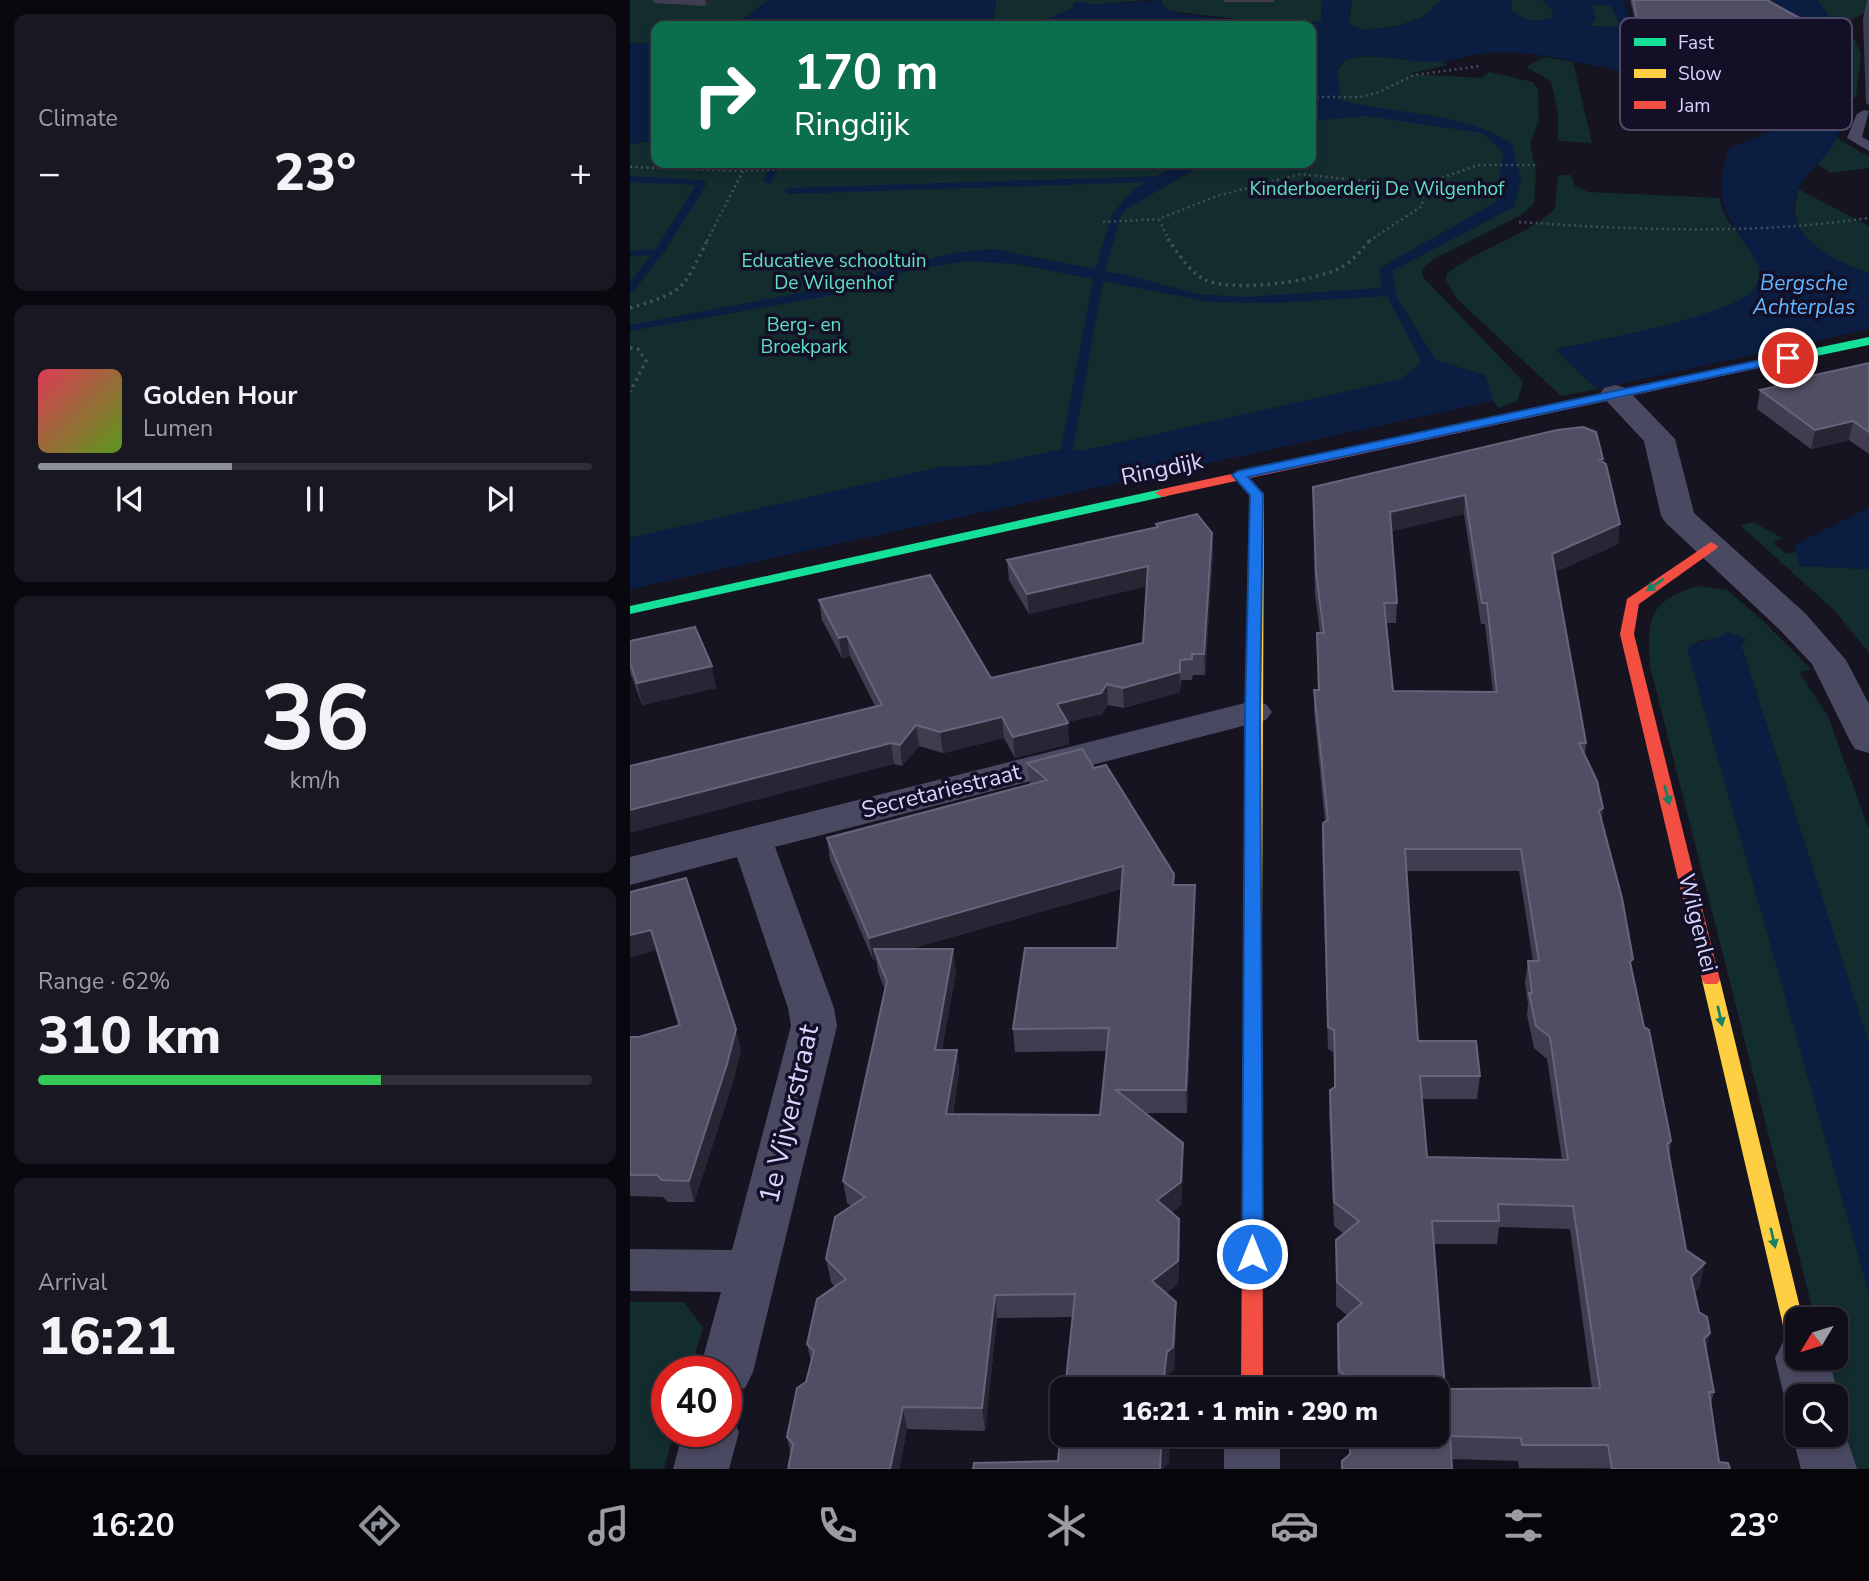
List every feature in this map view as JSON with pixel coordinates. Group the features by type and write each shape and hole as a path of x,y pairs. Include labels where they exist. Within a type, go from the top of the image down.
{"street":[{"name":"Ringdijk","path":"630,610 1238,475 1869,341"},
{"path":"1615,394 1656,433 1678,516 1792,621 1828,660 1869,741"},
{"path":"1238,475 1256,494 1252,1377"},
{"name":"Wilgenlei","path":"1711,546 1632,602 1627,634 1790,1307"},
{"name":"Secretariestraat","path":"630,872 1253,712"},
{"name":"1e Vijverstraat","path":"730,1356 814,1026 811,1008 751,839"},
{"path":"630,1270 752,1271"},
{"path":"701,1469 706,1447"},
{"path":"1252,1447 1252,1469"},
{"path":"1824,1447 1829,1469"}],"lane":[{"path":"1864,114 1854,138 1869,147"}],"path":[{"path":"1316,97 1350,97 1377,93 1414,75 1480,66"},
{"path":"1103,222 1159,219 1217,197 1301,174 1416,187 1478,165 1539,165"},
{"path":"630,167 651,168"},
{"path":"658,168 743,171 796,168"},
{"path":"630,308 667,297 683,286 743,171"},
{"path":"1159,219 1167,237 1203,279 1219,285 1311,277 1340,268 1381,231 1422,206 1423,198 1416,187"},
{"path":"1518,222 1704,232 1807,228 1869,218"},
{"path":"630,348 638,349 646,361 630,392"}],"green space":[{"path":"630,0 774,0 767,1 741,21 651,21 651,43 630,43"},
{"path":"996,0 1146,0 1092,5 1073,3 1074,8 1047,19 993,20"},
{"path":"1163,0 1322,0 1322,21 1235,21 1236,19 1169,11 1161,4"},
{"path":"1352,0 1442,0 1423,17 1398,26 1364,30 1349,24"},
{"path":"1512,0 1542,0 1552,10 1554,18 1542,21 1525,19 1510,9"},
{"path":"1817,0 1869,0 1869,11 1852,19 1829,18"},
{"path":"1592,5 1611,5 1619,23 1617,27 1588,26"},
{"path":"1852,34 1861,54 1856,97 1852,98"},
{"name":"Berg- en Broekpark","path":"1364,56 1442,61 1447,65 1410,74 1482,78 1489,72 1533,82 1538,90 1539,120 1530,143 1536,173 1534,203 1521,215 1432,260 1423,269 1422,276 1519,377 1523,383 1517,401 1499,408 1493,401 1488,384 630,538 630,144 651,141 651,168 1316,168 1316,71 1336,72 1345,60"},
{"path":"1545,57 1573,62 1592,143 1558,141 1558,113 1551,81 1526,67"},
{"path":"1837,138 1869,157 1869,168 1830,173 1818,164"},
{"path":"1558,175 1571,175 1575,186 1588,192 1720,198 1726,218 1758,263 1760,276 1756,286 1737,302 1689,320 1556,350 1597,389 1561,396 1457,299 1446,280 1447,274 1460,265 1530,228 1555,209"},
{"path":"1798,189 1869,226 1869,273 1822,252 1804,235 1795,212"},
{"path":"1753,522 1782,538 1774,543 1786,554 1796,552 1800,566 1869,569 1869,653 1835,611 1740,525"},
{"path":"1697,586 1727,590 1761,619 1811,669 1799,672 1828,716 1869,830 1869,1044 1741,645 1721,638 1698,641 1688,652 1869,1293 1869,1469 1852,1469 1846,1447 1848,1384 1831,1384 1827,1370 1848,1370 1848,1307 1812,1307 1650,666 1649,636 1654,614 1669,598"},
{"path":"630,1302 684,1302 703,1327 695,1356 651,1356 651,1447 670,1447 664,1469 630,1469"}],"water":[{"path":"996,0 993,20 996,21 741,21 767,1"},
{"path":"1163,0 1162,4 1169,11 1242,21 1015,21 1047,19 1073,8 1073,3 1083,2 1092,5"},
{"path":"1322,0 1351,0 1349,24 1364,30 1398,26 1423,17 1442,0 1512,0 1510,9 1520,17 1536,21 1554,17 1552,10 1542,0 1622,0 1630,18 1620,18 1620,70 1513,52 1488,53 1433,62 1366,56 1343,62 1337,69 1341,100 1473,125 1512,144 1521,180 1514,207 1392,271 1397,298 1436,360 1485,375 1493,401 630,589 630,538 940,467 988,465 1067,448 1081,451 1401,379 1422,363 1387,296 1276,303 1210,302 1016,264 967,261 907,271 839,294 630,331 630,325 789,295 953,253 993,249 1130,276 1198,294 1245,297 1381,288 1380,268 1496,202 1503,152 1482,133 1366,116 1316,121 1316,22 1321,21","holes":["1592,5 1611,5 1619,23 1616,27 1589,26 1596,19"]},
{"path":"1770,0 1817,0 1830,18 1787,18"},
{"path":"630,43 651,43 651,141 630,144"},
{"name":"Bergsche Achterplas","path":"1774,130 1840,130 1833,145 1798,189 1794,205 1796,220 1803,233 1827,254 1869,273 1869,329 1597,389 1555,349 1691,318 1739,300 1755,287 1759,278 1758,265 1726,211 1722,199 1723,169 1729,149"},
{"path":"1170,168 1197,168 1128,208 1144,183"},
{"path":"1869,508 1869,569 1799,566 1795,545"},
{"path":"1727,632 1747,639 1741,646 1869,1044 1869,1293 1688,652 1690,646"}],"building":[{"path":"1633,0 1767,0 1800,18 1637,18"},
{"path":"1869,363 1869,432 1853,421 1815,430 1760,390 1778,386 1775,384"},
{"path":"1583,427 1596,432 1603,459 1600,460 1606,464 1620,524 1552,554 1586,743 1579,743 1597,781 1603,808 1599,811 1622,898 1633,959 1630,962 1644,1027 1649,1030 1671,1141 1667,1144 1686,1250 1705,1263 1691,1277 1699,1312 1707,1317 1710,1333 1704,1339 1714,1392 1709,1392 1719,1462 1728,1463 1730,1469 1612,1469 1608,1445 1522,1445 1521,1438 1450,1436 1452,1469 1342,1469 1342,1461 1350,1454 1350,1447 1449,1447 1449,1389 1600,1388 1573,1206 1498,1204 1499,1221 1432,1221 1444,1377 1346,1377 1339,1371 1338,1324 1362,1303 1337,1282 1336,1240 1359,1221 1334,1202 1330,1090 1335,1087 1335,1058 1334,1030 1328,1027 1323,823 1328,820 1314,690 1319,690 1317,633 1324,633 1316,573 1313,487 1557,430","holes":["1465,495 1482,603 1487,603 1497,692 1393,691 1384,603 1397,603 1390,512","1405,849 1521,849 1539,961 1528,961 1532,993 1529,993 1536,1026 1550,1037 1568,1160 1427,1157 1420,1076 1480,1076 1476,1041 1418,1041"]},
{"path":"1197,514 1212,533 1204,654 1192,654 1192,659 1180,660 1180,672 1123,688 1107,684 1101,693 1057,704 1068,723 1013,737 1002,717 940,732 916,725 900,745 891,743 630,810 630,766 882,705 847,636 839,638 819,600 930,575 991,678 1143,643 1148,566 1027,594 1007,560 1158,527 1156,524"},
{"path":"695,627 712,666 637,683 630,663 630,641"},
{"path":"1082,749 1094,768 1106,765 1174,874 1173,885 1195,885 1186,1090 1116,1090 1183,1143 1181,1182 1157,1200 1179,1219 1178,1261 1152,1281 1176,1302 1173,1347 1167,1352 1164,1377 1066,1377 1075,1294 995,1295 982,1408 903,1407 890,1469 788,1469 793,1444 787,1437 797,1388 806,1382 814,1351 807,1344 817,1299 846,1279 826,1259 835,1217 865,1197 843,1181 887,981 874,949 953,949 935,1050 957,1050 946,1114 1100,1115 1109,1028 1013,1029 1025,948 1117,948 1123,866 869,938 827,838 1047,780 1027,763"},
{"path":"686,878 736,1029 689,1181 662,1180 657,1175 630,1175 630,1037 639,1037 680,1025 651,930 630,935 630,892"},
{"path":"1059,1447 1161,1447 1160,1469 973,1469 974,1463 1058,1461"}],"waterway":[{"path":"768,181 774,168"},
{"path":"630,179 702,183 659,252"},
{"path":"789,191 1161,179 1137,191 1117,214 1100,270 1067,448"},
{"path":"630,254 659,252"},
{"path":"630,289 659,252"}],"traffic: fast":[{"path":"1759,364 1869,341"},
{"path":"630,610 1162,493"}],"traffic: slow":[{"path":"1238,475 1257,494 1253,932"},
{"path":"1711,980 1790,1307"}],"traffic: jam":[{"path":"1162,493 1759,364"},
{"path":"1711,546 1632,602 1627,634 1711,980"},
{"path":"1252,1377 1253,932"}],"route":[{"path":"1252,1254 1256,494 1238,475 1788,358"}],"park label":[{"name":"Kinderboerderij De Wilgenhof","path":"1377,189"},
{"name":"Educatieve schooltuin De Wilgenhof","path":"834,272"}]}
